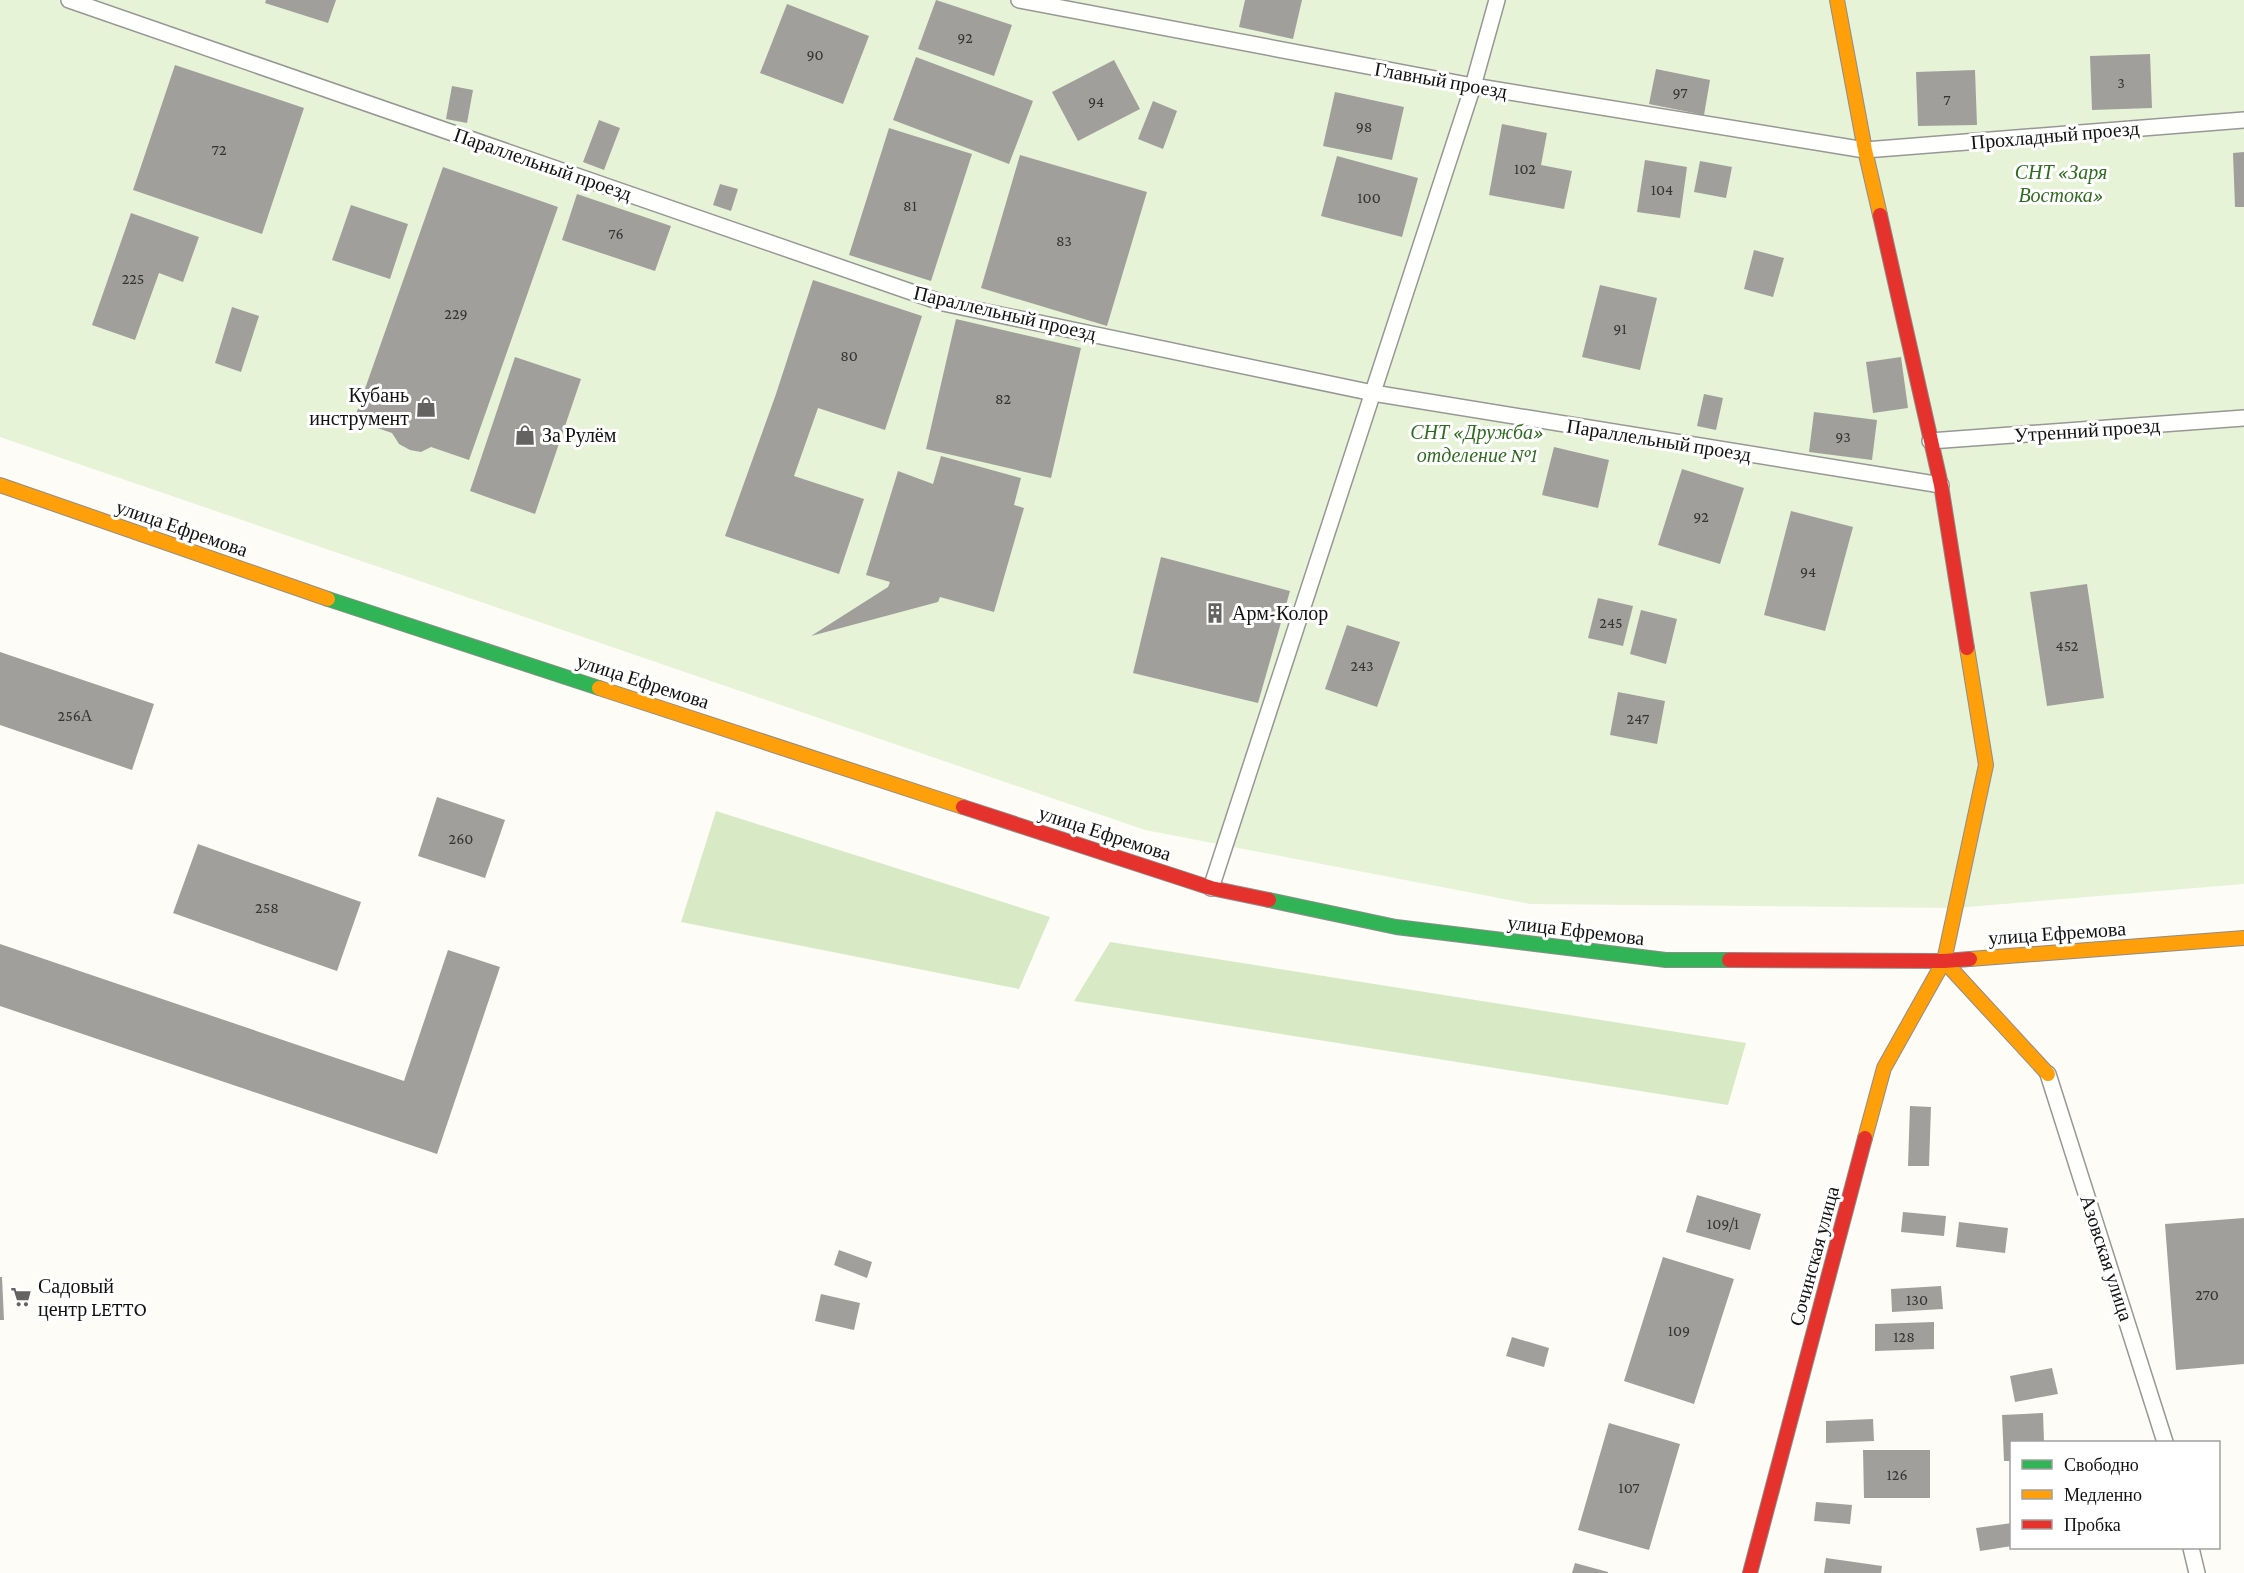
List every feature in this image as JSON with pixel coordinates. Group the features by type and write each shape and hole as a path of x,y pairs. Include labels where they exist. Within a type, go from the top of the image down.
{"main road":[{"name":"Сочинская улица","path":"1750,1573 1884,1068 1944,961 1986,765 1941,485 1865,150 1837,0"},
{"name":"улица Ефремова","path":"0,485 265,578 1211,888 1396,927 1666,960 1944,961 2244,938"},
{"path":"1944,961 2048,1074"}],"lane":[{"name":"Параллельный проезд","path":"69,0 943,303 1373,393 1941,485"},
{"name":"Главный проезд","path":"1019,0 1473,86 1865,150"},
{"path":"1211,888 1473,86 1497,0"},
{"name":"Прохладный проезд","path":"1865,150 2244,120"},
{"name":"Утренний проезд","path":"1930,441 2244,418"},
{"name":"Азовская улица","path":"2048,1074 2164,1441"},
{"path":"2191,1549 2197,1573"}],"green space":[{"name":"СНТ «Дружба» отделение №1","path":"0,0 2244,0 2244,884 1955,908 1530,904 1145,830 0,437"},
{"path":"716,811 1050,917 1019,989 681,922"},
{"path":"1110,942 1746,1043 1728,1105 1074,1001"}],"building":[{"path":"266,0 336,0 328,23 265,3"},
{"path":"936,0 1012,25 994,76 918,49"},
{"path":"1245,0 1302,0 1293,39 1239,27"},
{"path":"787,4 869,36 843,104 760,73"},
{"path":"2150,54 2152,108 2092,110 2090,56"},
{"path":"916,57 1033,101 1009,164 893,120"},
{"path":"1114,60 1140,109 1078,141 1052,92"},
{"path":"175,65 304,108 262,234 133,190"},
{"path":"1656,69 1710,80 1704,115 1649,104"},
{"path":"1975,70 1977,125 1918,126 1916,72"},
{"path":"452,86 473,90 467,123 446,119"},
{"path":"1335,92 1404,107 1392,160 1323,146"},
{"path":"1153,101 1177,111 1163,149 1138,139"},
{"path":"599,120 620,128 604,170 583,162"},
{"path":"1502,124 1547,133 1541,165 1572,171 1564,209 1489,195"},
{"path":"889,128 972,154 931,281 849,255"},
{"path":"2244,152 2244,207 2235,207 2233,153"},
{"path":"1020,155 1147,192 1107,326 981,288"},
{"path":"1337,156 1418,178 1402,237 1321,216"},
{"path":"1645,160 1687,167 1680,218 1637,212"},
{"path":"1700,161 1732,167 1726,198 1694,192"},
{"path":"443,167 558,207 469,460 431,447 421,452 410,450 399,444 392,433 354,420"},
{"path":"720,184 738,189 731,211 713,205"},
{"path":"577,194 671,226 655,271 562,240"},
{"path":"351,205 408,224 390,279 332,260"},
{"path":"131,213 199,237 183,282 159,273 135,340 92,325"},
{"path":"1754,250 1784,258 1773,297 1744,289"},
{"path":"813,280 922,316 885,430 818,408 794,476 864,499 839,574 725,536 776,394"},
{"path":"1600,285 1657,298 1640,370 1582,357"},
{"path":"232,307 259,316 241,372 215,363"},
{"path":"956,319 1081,348 1051,478 926,449"},
{"name":"За Рулём","path":"515,357 581,379 535,514 470,491"},
{"path":"1901,357 1908,408 1873,413 1866,362"},
{"path":"1704,394 1723,398 1716,430 1697,426"},
{"path":"1814,412 1877,420 1872,460 1809,452"},
{"path":"1554,447 1609,460 1598,508 1542,495"},
{"path":"941,456 1021,478 1014,505 1024,508 994,612 940,597 938,602 811,636 888,587 890,582 866,575 898,471 933,484"},
{"path":"1682,469 1744,488 1720,564 1658,545"},
{"path":"1791,511 1853,527 1825,631 1764,615"},
{"name":"Арм-Колор","path":"1161,557 1290,591 1258,703 1133,673"},
{"path":"2087,584 2104,698 2047,706 2030,592"},
{"path":"1598,598 1633,606 1623,646 1588,638"},
{"path":"1641,610 1677,619 1666,664 1630,654"},
{"path":"1347,625 1400,642 1377,707 1325,689"},
{"path":"0,652 154,704 132,770 0,725"},
{"path":"1618,692 1665,701 1657,744 1610,735"},
{"path":"437,797 505,820 485,878 418,856"},
{"path":"198,844 361,902 337,971 173,913"},
{"path":"0,944 404,1081 448,950 500,967 437,1154 0,1006"},
{"path":"1910,1106 1931,1107 1929,1166 1908,1166"},
{"path":"1697,1195 1761,1214 1750,1250 1686,1232"},
{"path":"1903,1212 1946,1216 1944,1236 1901,1232"},
{"path":"2244,1218 2244,1364 2176,1370 2165,1224"},
{"path":"1959,1222 2008,1228 2005,1253 1956,1247"},
{"path":"839,1250 872,1262 867,1278 834,1265"},
{"path":"1663,1257 1734,1279 1694,1404 1624,1381"},
{"path":"0,1277 2,1277 4,1320 0,1320"},
{"path":"1941,1286 1943,1309 1892,1312 1891,1289"},
{"path":"821,1294 860,1303 854,1330 815,1321"},
{"path":"1934,1322 1934,1349 1875,1351 1875,1324"},
{"path":"1512,1337 1549,1348 1544,1367 1506,1356"},
{"path":"2052,1368 2058,1394 2015,1402 2010,1376"},
{"path":"2043,1413 2044,1441 2010,1441 2010,1461 2004,1461 2002,1415"},
{"path":"1873,1419 1874,1441 1826,1443 1826,1421"},
{"path":"1609,1423 1680,1444 1649,1550 1578,1530"},
{"path":"1863,1450 1930,1450 1930,1498 1864,1498"},
{"path":"1816,1502 1852,1505 1850,1524 1814,1521"},
{"path":"2010,1523 2010,1546 1980,1551 1976,1528"},
{"path":"1826,1558 1882,1566 1881,1573 1824,1573"},
{"path":"1575,1563 1608,1572 1608,1573 1572,1573"}],"traffic: fast":[{"path":"328,599 599,688"},
{"path":"1269,900 1396,927 1666,960 1729,960"}],"traffic: slow":[{"path":"1837,0 1865,150 1880,215"},
{"path":"0,485 328,599"},
{"path":"1865,1138 1884,1068 1944,961 1986,765 1967,648"},
{"path":"599,688 963,807"},
{"path":"1970,959 2244,938"},
{"path":"1944,961 2048,1074"}],"traffic: jam":[{"path":"1880,215 1941,485 1967,648"},
{"path":"963,807 1211,888 1269,900"},
{"path":"1729,960 1944,961 1970,959"},
{"path":"1750,1573 1865,1138"}],"place":[{"name":"Кубань инструмент","path":"426,407"},
{"name":"За Рулём","path":"525,435"},
{"name":"Арм-Колор","path":"1215,613"},
{"name":"Садовый центр LETTO","path":"21,1297"}],"park label":[{"name":"СНТ «Заря Востока»","path":"2061,184"}]}
